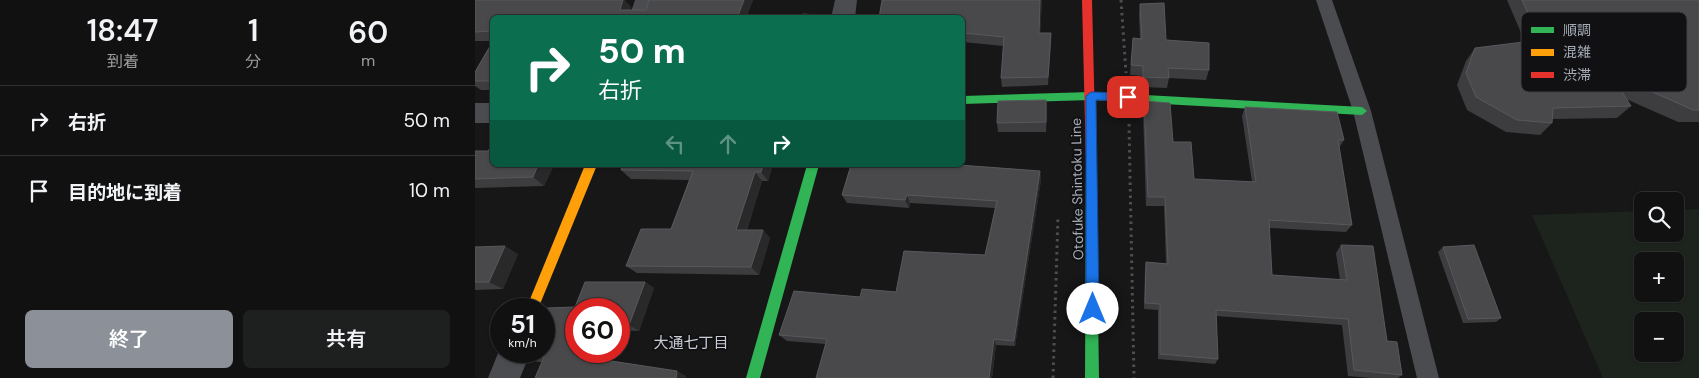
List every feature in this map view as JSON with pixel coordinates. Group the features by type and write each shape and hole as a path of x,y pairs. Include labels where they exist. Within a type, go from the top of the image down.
{"street":[{"path":"642,15 646,0"},
{"path":"844,15 846,0"},
{"name":"Otofuke Shintoku Line","path":"1087,0 1087,63 1091,96 1092,378"},
{"path":"965,100 1091,96 1128,97 1362,111"},
{"path":"475,113 490,112"},
{"path":"537,298 590,167"},
{"path":"753,378 812,167"},
{"path":"504,378 510,363"}],"lane":[{"path":"1324,0 1362,111 1428,378"}],"path":[{"path":"1121,0 1128,97 1134,378"},
{"path":"1053,378 1058,214"}],"shaded area":[{"path":"1699,209 1699,378 1603,378 1532,215 1634,211 1634,242 1684,242 1684,210"}],"building":[{"path":"475,0 623,0 620,10 646,10 649,0 744,0 738,15 490,15 490,31 475,32"},
{"path":"882,0 1040,0 1039,33 1051,33 1048,77 1001,78 1004,37 965,33 965,15 880,15"},
{"path":"1522,0 1699,0 1699,110 1693,110 1653,92 1687,92 1687,12 1527,12"},
{"path":"1164,3 1166,40 1209,43 1209,70 1168,68 1169,78 1143,77 1143,66 1131,65 1133,38 1142,39 1140,4"},
{"path":"1521,42 1521,92 1622,92 1631,106 1553,108 1552,123 1517,120 1476,97 1466,73 1475,48"},
{"path":"490,46 490,81 475,81 475,72"},
{"path":"1046,100 1046,122 997,123 998,101"},
{"path":"1144,101 1170,103 1173,142 1191,142 1194,179 1256,182 1245,107 1337,112 1344,140 1338,140 1352,225 1269,220 1272,275 1347,280 1341,245 1373,246 1387,341 1397,342 1402,375 1354,370 1348,319 1216,310 1218,359 1160,354 1160,304 1145,303 1146,262 1168,264 1165,197 1148,197"},
{"path":"490,148 490,167 537,167 533,177 475,179 475,151 488,151"},
{"path":"965,165 1040,171 1014,341 994,339 989,378 816,378 827,339 779,335 794,291 860,297 862,289 896,292 904,251 985,255 997,201 907,195 905,200 842,195 850,167 965,167"},
{"path":"622,167 762,167 761,172 755,172 736,230 763,230 751,267 626,266 641,229 671,229 693,171 621,170"},
{"path":"1474,245 1501,318 1468,319 1443,247"},
{"path":"505,246 489,282 475,282 475,247"},
{"path":"585,282 645,282 630,322 630,298 579,298"},
{"path":"565,307 565,363 624,363 677,371 676,378 535,378 541,363 555,363 555,308"}],"traffic: fast":[{"path":"965,100 1091,96 1362,111"},
{"path":"1091,164 1092,378"},
{"path":"753,378 812,167"}],"traffic: slow":[{"path":"537,298 590,167"}],"traffic: jam":[{"path":"1087,0 1091,164"}],"district":[{"name":"大通七丁目","path":"691,343"}],"route":[{"path":"1093,309 1091,96 1128,97"}]}
